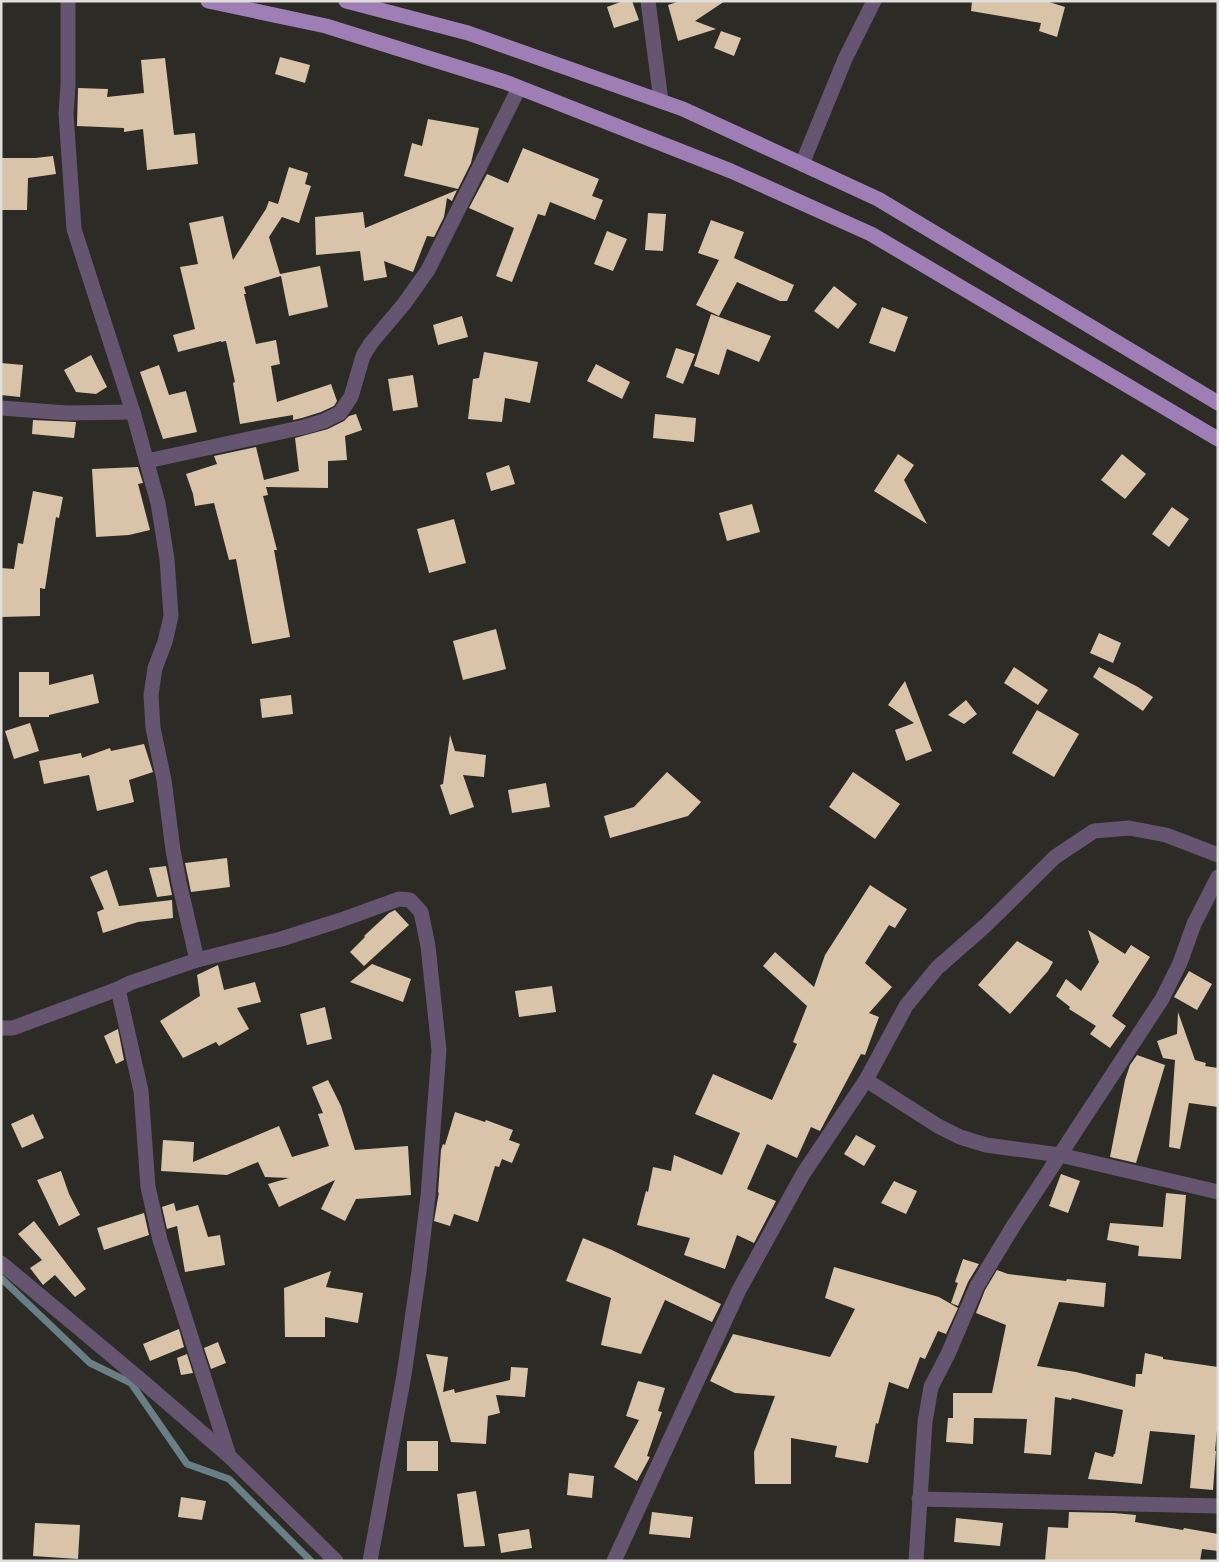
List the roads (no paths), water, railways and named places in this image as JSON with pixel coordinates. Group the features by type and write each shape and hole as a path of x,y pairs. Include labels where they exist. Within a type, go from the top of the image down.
{"main road":[{"path":"208,1 326,26 519,88 731,171 871,234 1218,439"},
{"path":"346,1 468,34 683,108 878,199 1218,403"}],"street":[{"path":"68,1 66,114 74,229 147,461 158,503 167,559 171,616 165,642 155,668 151,695 153,728 164,780 177,874 196,960"},
{"path":"648,1 661,101"},
{"path":"802,164 845,59 874,1"},
{"path":"147,461 304,427 324,422 340,413 352,397 363,356 428,270 519,88"},
{"path":"1,408 67,414 133,412"},
{"path":"614,1561 739,1290 803,1174 866,1080 906,1006 937,968 986,925 1055,857 1094,831 1129,828 1166,835 1218,855"},
{"path":"916,1561 925,1422 931,1387 948,1354 976,1286 1162,999 1180,963 1194,924 1218,877"},
{"path":"1,1028 13,1028 196,960 341,920 399,899 410,900 420,912 428,946 439,1050 435,1116 428,1196 404,1375 370,1561"},
{"path":"118,989 141,1091 148,1187 160,1240 228,1456"},
{"path":"866,1080 938,1126 960,1137 986,1145 1060,1155 1218,1192"},
{"path":"1,1263 141,1380 228,1456 336,1561"},
{"path":"919,1499 1218,1506"}],"waterway":[{"path":"1,1278 90,1363 131,1383 187,1464 229,1479 311,1561"}]}
